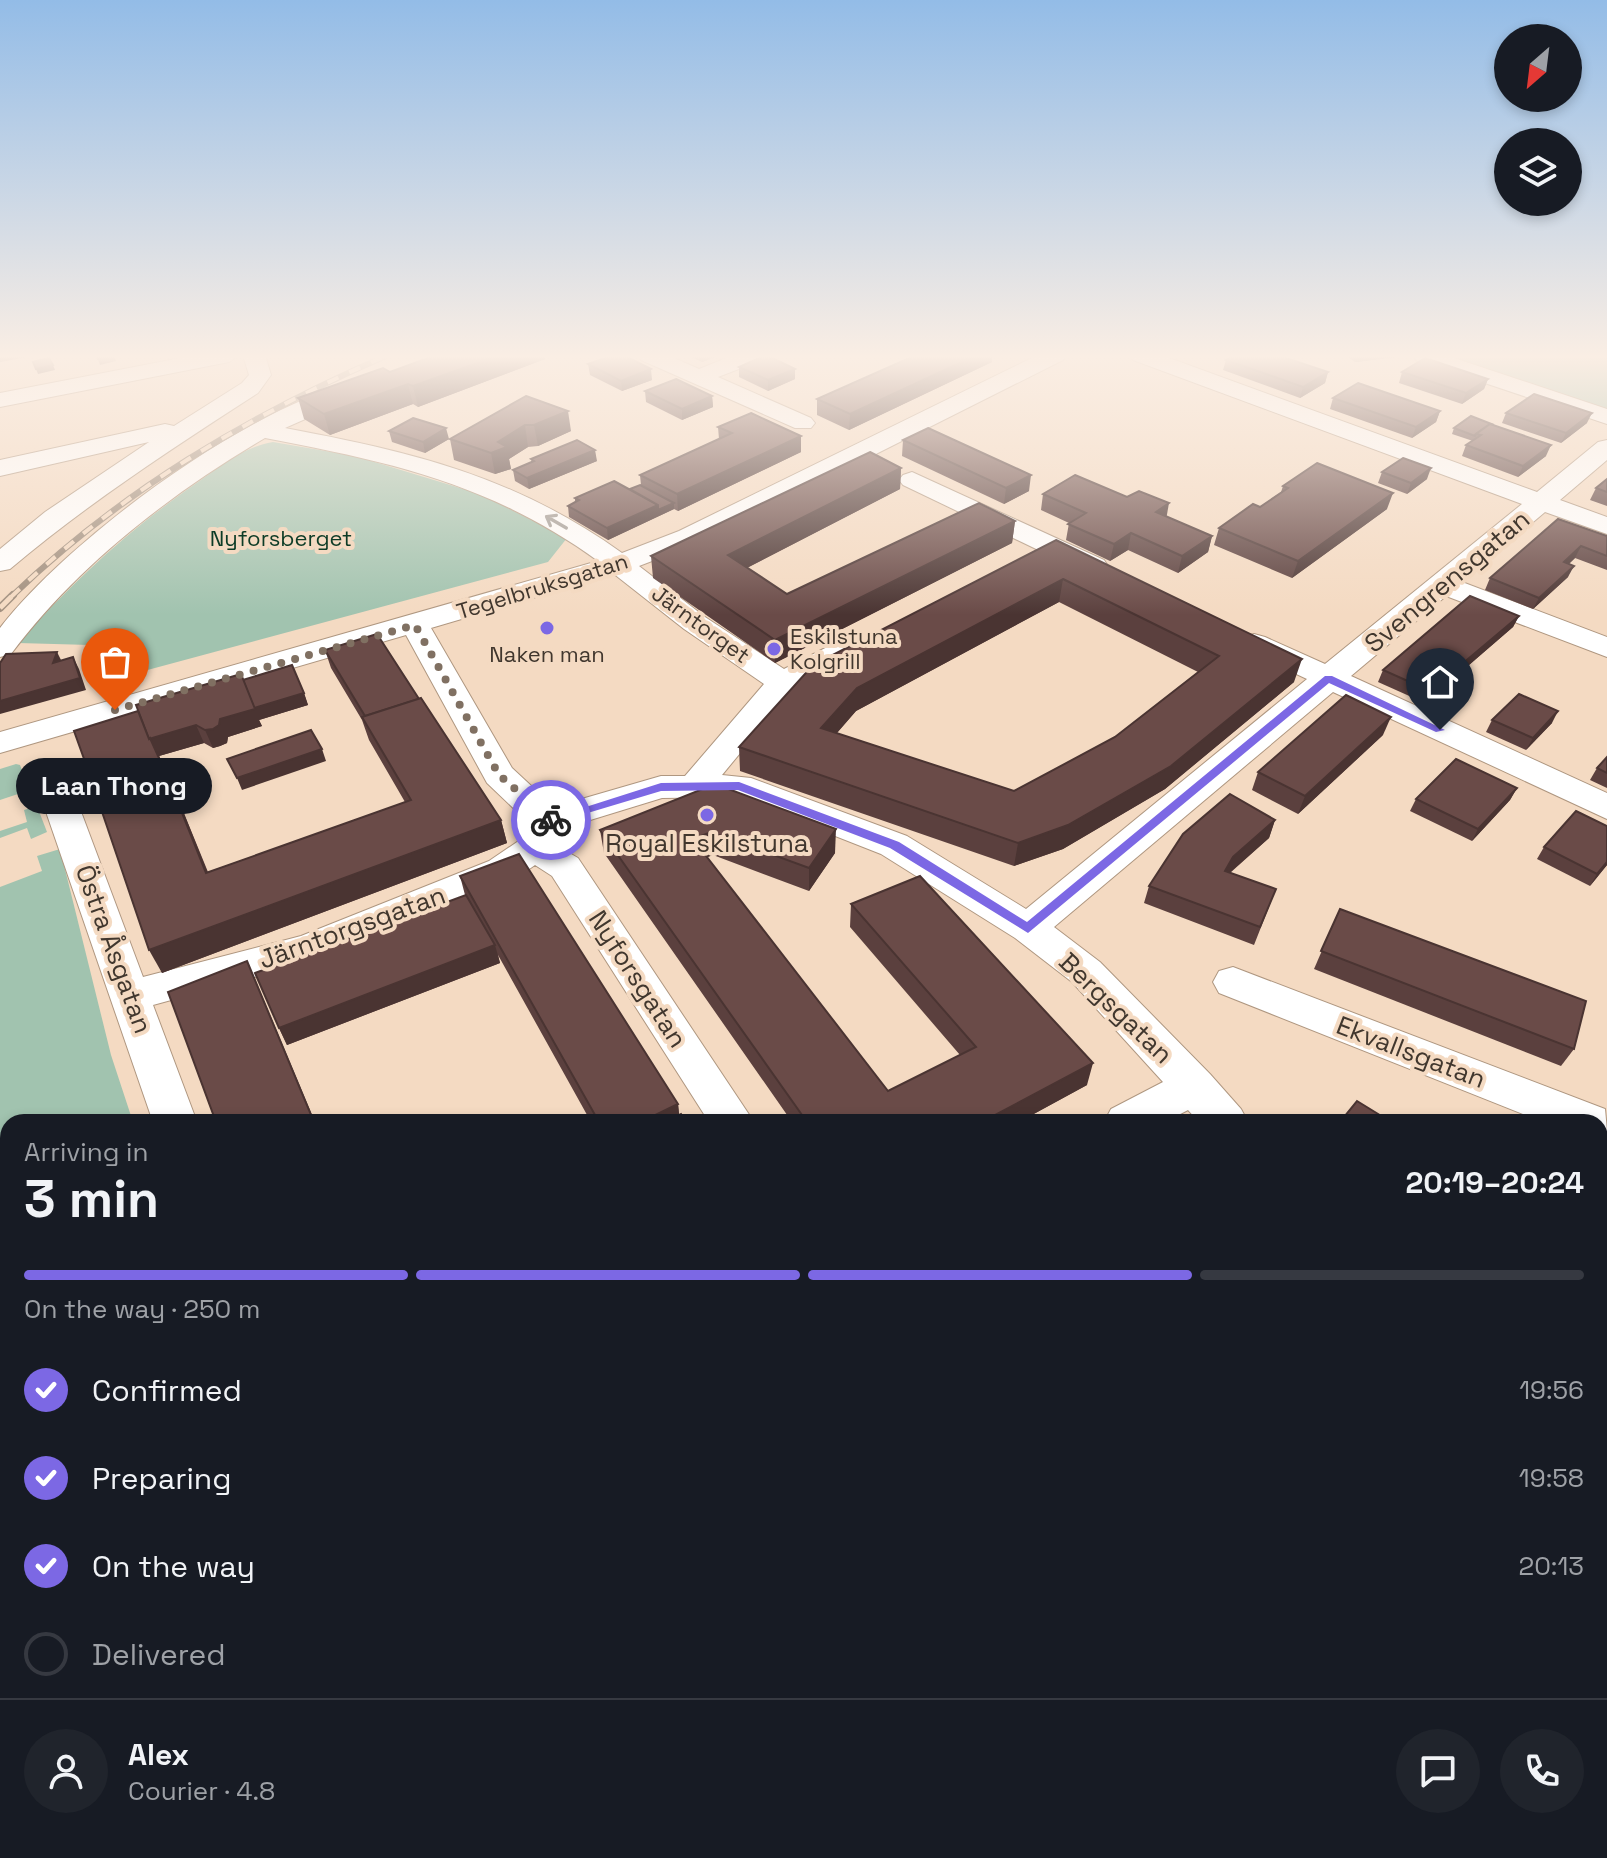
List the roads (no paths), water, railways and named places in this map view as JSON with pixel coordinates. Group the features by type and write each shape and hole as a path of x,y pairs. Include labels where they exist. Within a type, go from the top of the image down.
{"street":[{"path":"0,468 117,442"},
{"path":"0,563 54,518 166,442"},
{"path":"0,648 25,614 63,574 189,475 241,442"},
{"name":"Järntorget","path":"319,442 362,450 510,496 622,563 669,603 782,682"},
{"name":"Tegelbruksgatan","path":"0,743 622,563 689,537 881,442"},
{"path":"1378,442 1607,526"},
{"name":"Svengrensgatan","path":"1028,928 1607,447"},
{"path":"912,480 1121,579"},
{"path":"1023,560 1051,546"},
{"path":"1442,584 1607,648"},
{"name":"Nyforsgatan","path":"415,625 499,775 565,867 727,1114"},
{"path":"695,786 782,682 881,632"},
{"path":"1231,632 1607,807"},
{"name":"Östra Åsgatan","path":"51,777 172,1114"},
{"name":"Bergsgatan","path":"541,834 661,787 739,786 894,845 1028,928 1086,972 1219,1114"},
{"name":"Järntorgsgatan","path":"132,995 310,948 502,870 541,834"},
{"name":"Ekvallsgatan","path":"1233,982 1570,1114"},
{"path":"1141,1114 1195,1086"}],"railway":[{"path":"11,597 97,523 217,442"},
{"path":"0,608 11,597"}],"place":[{"name":"Naken man","path":"547,628"},
{"name":"Eskilstuna Kolgrill","path":"774,649"},
{"name":"Laan Thong","path":"115,710"},
{"name":"Royal Eskilstuna","path":"707,815"}],"park label":[{"name":"Nyforsberget","path":"281,538"}]}
